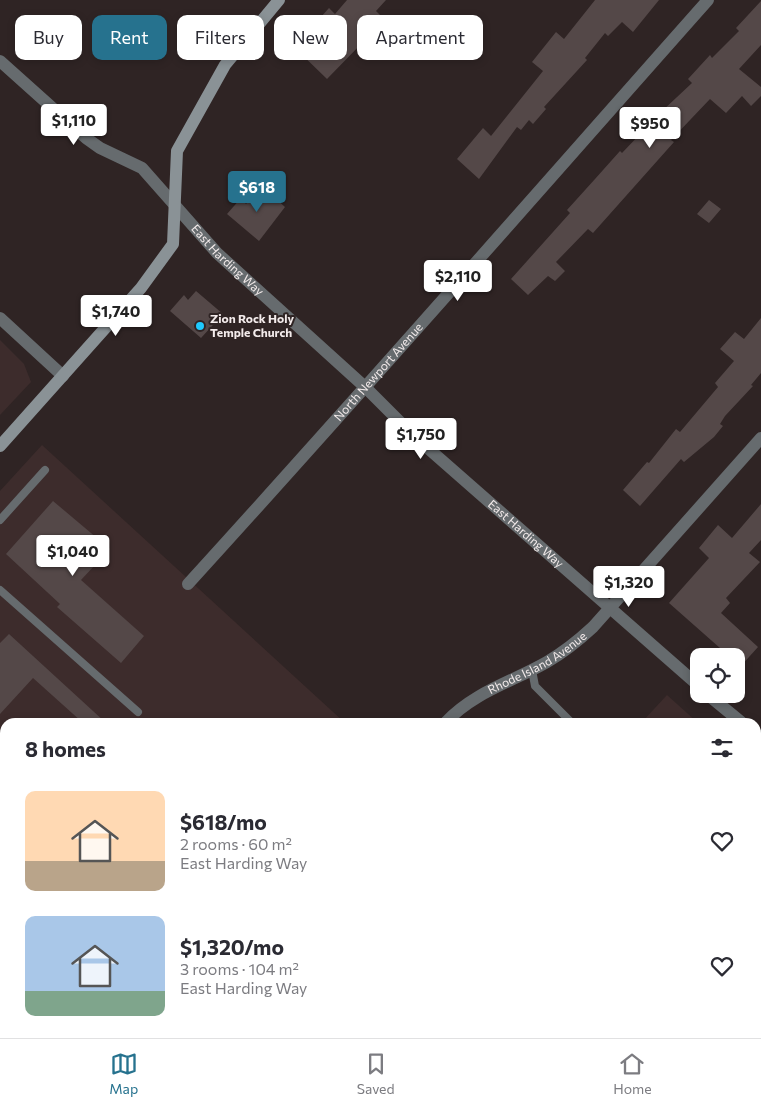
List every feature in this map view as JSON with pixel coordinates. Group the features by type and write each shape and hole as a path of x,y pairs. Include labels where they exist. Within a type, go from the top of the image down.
{"street":[{"path":"0,446 141,288 173,244 176,151 225,65 279,0"},
{"name":"North Newport Avenue","path":"188,584 708,0"},
{"name":"East Harding Way","path":"0,61 86,138 100,148 142,168 174,202 216,253 365,387 414,436 690,678"},
{"path":"0,318 63,376"},
{"name":"Rhode Island Avenue","path":"450,718 465,704 488,689 532,670 577,642 610,609 761,438"},
{"path":"717,703 734,718"}],"lane":[{"path":"0,520 45,470"},
{"path":"0,590 138,712"},
{"path":"532,670 535,686 567,718"}],"shaded area":[{"path":"0,340 24,364 31,382 0,415"},
{"path":"42,445 340,718 0,718 0,491"},
{"path":"667,695 693,718 646,718"}],"building":[{"path":"347,0 386,0 376,11 380,15 357,15 357,48 347,58 347,15 323,15 329,8 335,14"},
{"path":"595,0 659,0 633,32 622,22 608,36 605,33 585,58 587,60 544,107 546,109 533,124 529,120 521,130 517,127 479,179 457,159 483,128 491,136 543,71 532,62 556,32 564,39"},
{"path":"761,1 761,45 739,69 761,87 761,96 751,106 742,96 726,113 710,99 671,140 674,142 593,233 588,229 556,262 565,271 555,281 548,276 528,295 511,279 570,213 567,210 620,151 622,153 641,133 644,135 664,114 661,112 692,83 688,79 710,55 712,58 739,31 736,28"},
{"path":"307,60 346,60 327,79"},
{"path":"262,186 285,207 259,241 227,214 241,198 246,204"},
{"path":"709,200 721,209 709,223 697,214"},
{"name":"Zion Rock Holy Temple Church","path":"196,291 223,314 201,338 170,311 184,295 188,300"},
{"path":"761,318 761,373 751,385 753,386 725,416 720,424 723,426 714,437 684,462 681,459 640,506 623,490 647,462 649,463 676,429 680,432 718,387 715,383 734,361 720,349 735,332 744,339"},
{"path":"53,501 110,549 81,580 144,636 121,663 57,607 60,604 6,554"},
{"path":"761,504 761,540 749,553 760,562 726,598 730,603 721,613 758,647 745,661 745,648 720,648 669,603 709,558 699,548 718,525 732,538"},
{"path":"9,634 101,718 78,718 33,678 0,714 0,643"}],"place":[{"name":"Zion Rock Holy Temple Church","path":"200,326"}]}
